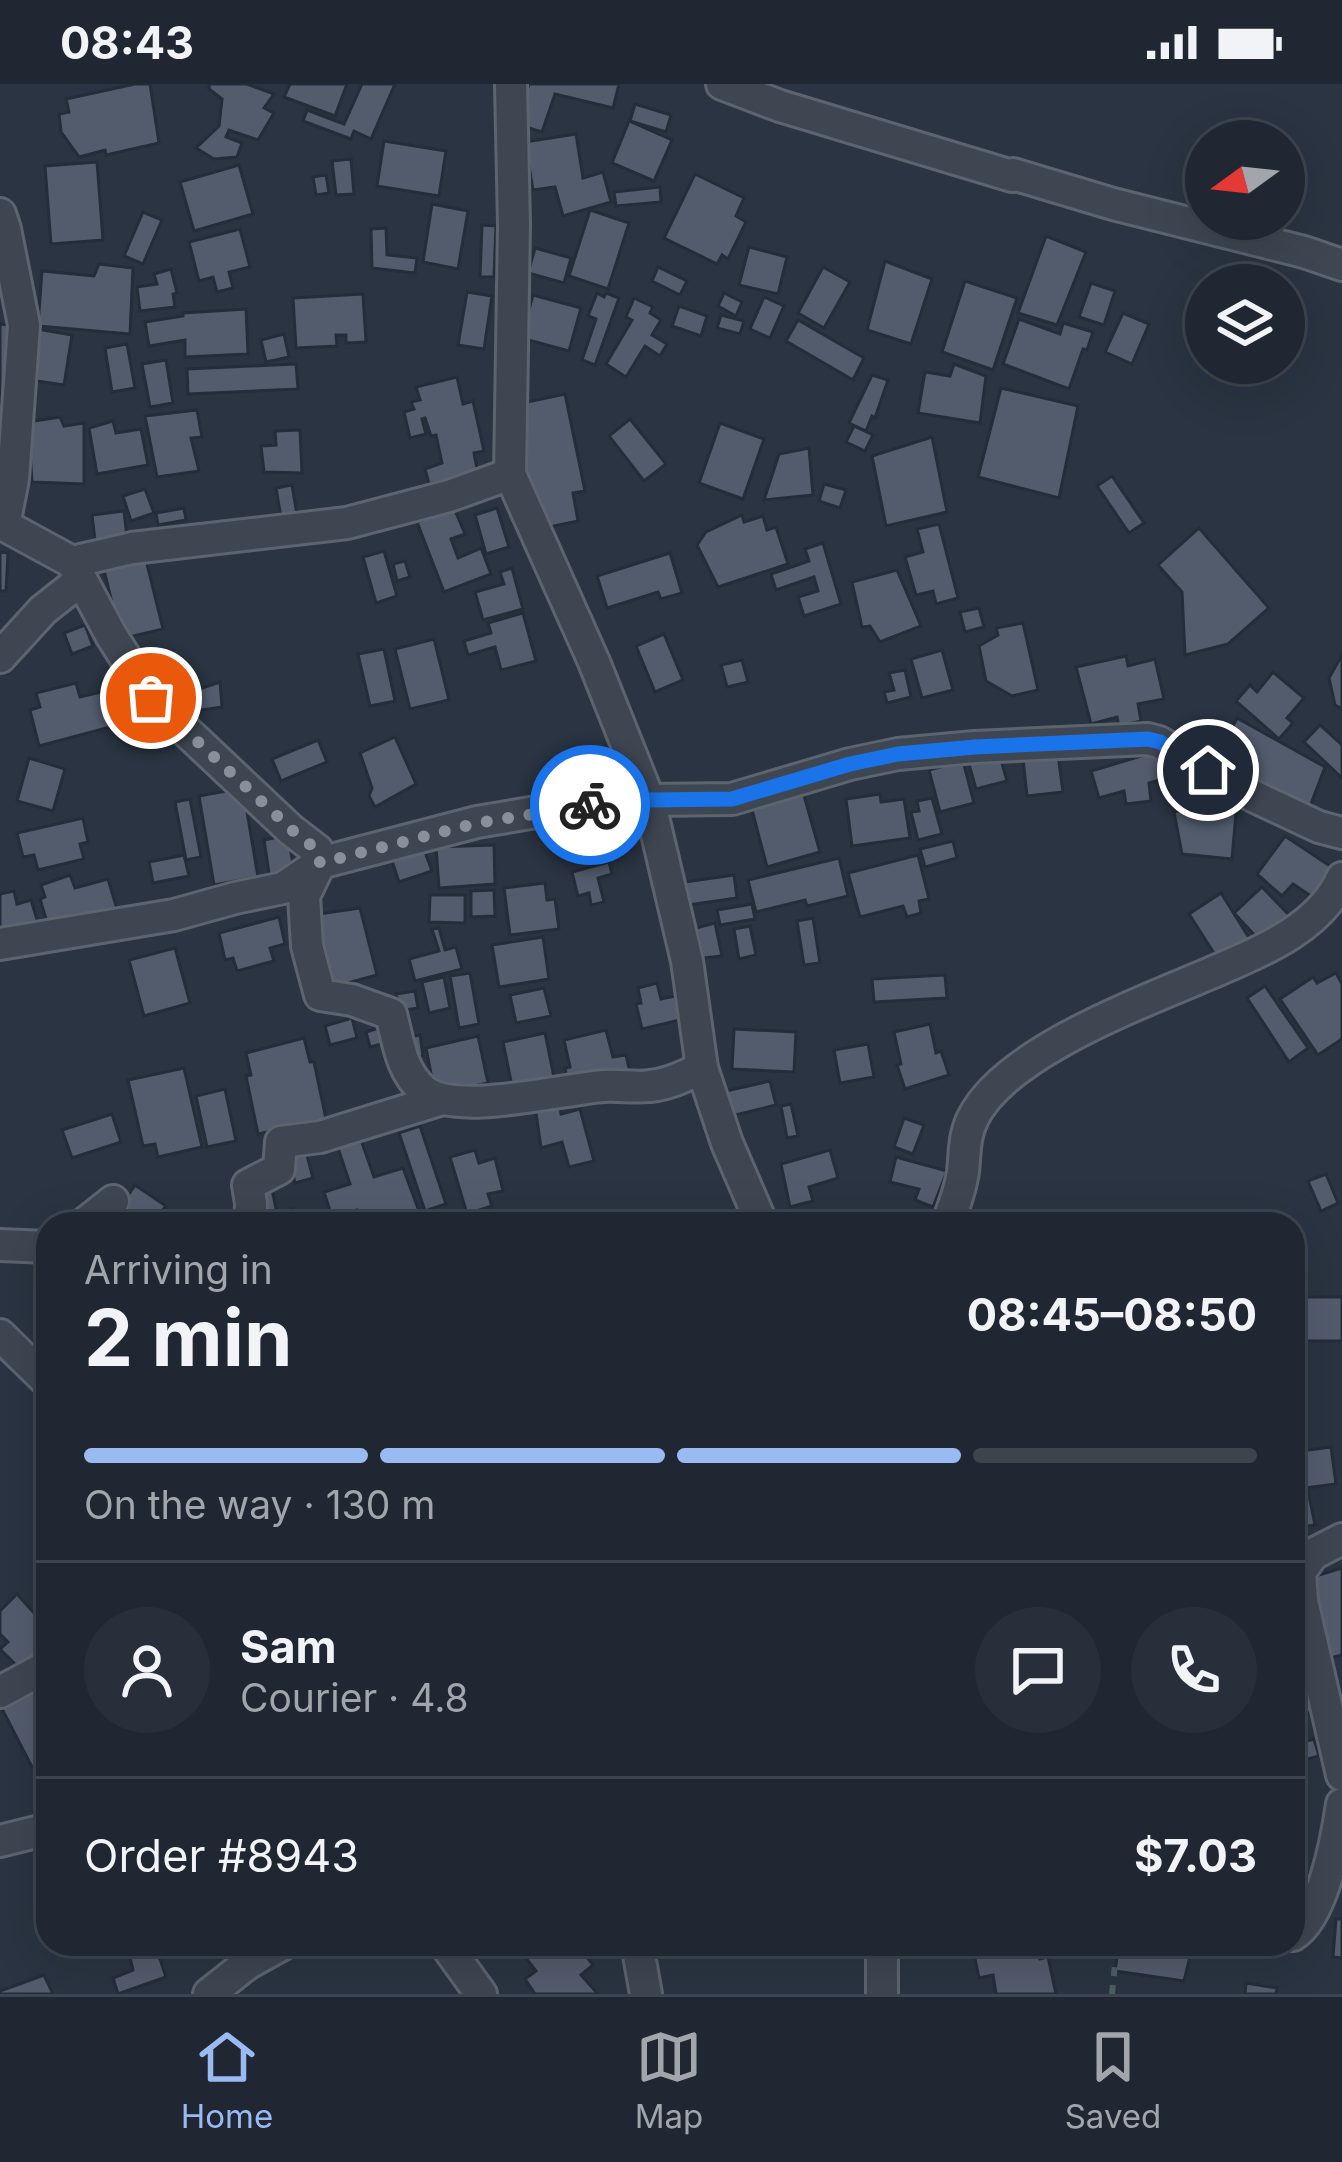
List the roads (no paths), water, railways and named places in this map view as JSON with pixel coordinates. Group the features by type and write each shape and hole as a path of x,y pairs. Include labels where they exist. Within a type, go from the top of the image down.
{"street":[{"path":"511,84 510,474 649,800 687,961 702,1068 757,1212"},
{"path":"722,84 1012,176 1342,266"},
{"path":"0,214 24,325 13,479 2,525 76,571 151,698 317,850 320,863 304,896 307,946 320,995 352,1000 391,1015 405,1068 440,1100"},
{"path":"0,657 76,571 132,548 347,523 510,474"},
{"path":"0,944 174,915 283,888 320,863 477,823 566,807 732,799 898,754 1148,739 1253,796 1342,833"},
{"path":"952,1212 973,1116 1000,1083 1033,1056 1068,1038 1286,938 1312,916 1342,878"},
{"path":"251,1212 248,1185 279,1169 281,1142 320,1137 440,1100 650,1086 702,1068"},
{"path":"99,1212 113,1201"},
{"path":"0,1245 36,1246"},
{"path":"0,1335 36,1370"},
{"path":"1305,1565 1313,1554 1342,1539"},
{"path":"1305,1613 1342,1775"},
{"path":"0,1692 36,1672"},
{"path":"1305,1923 1324,1886 1342,1804"},
{"path":"0,1841 36,1832"},
{"path":"209,1994 261,1956"},
{"path":"454,1956 481,1994"},
{"path":"639,1956 646,1994"},
{"path":"882,1956 882,1994"}]}
